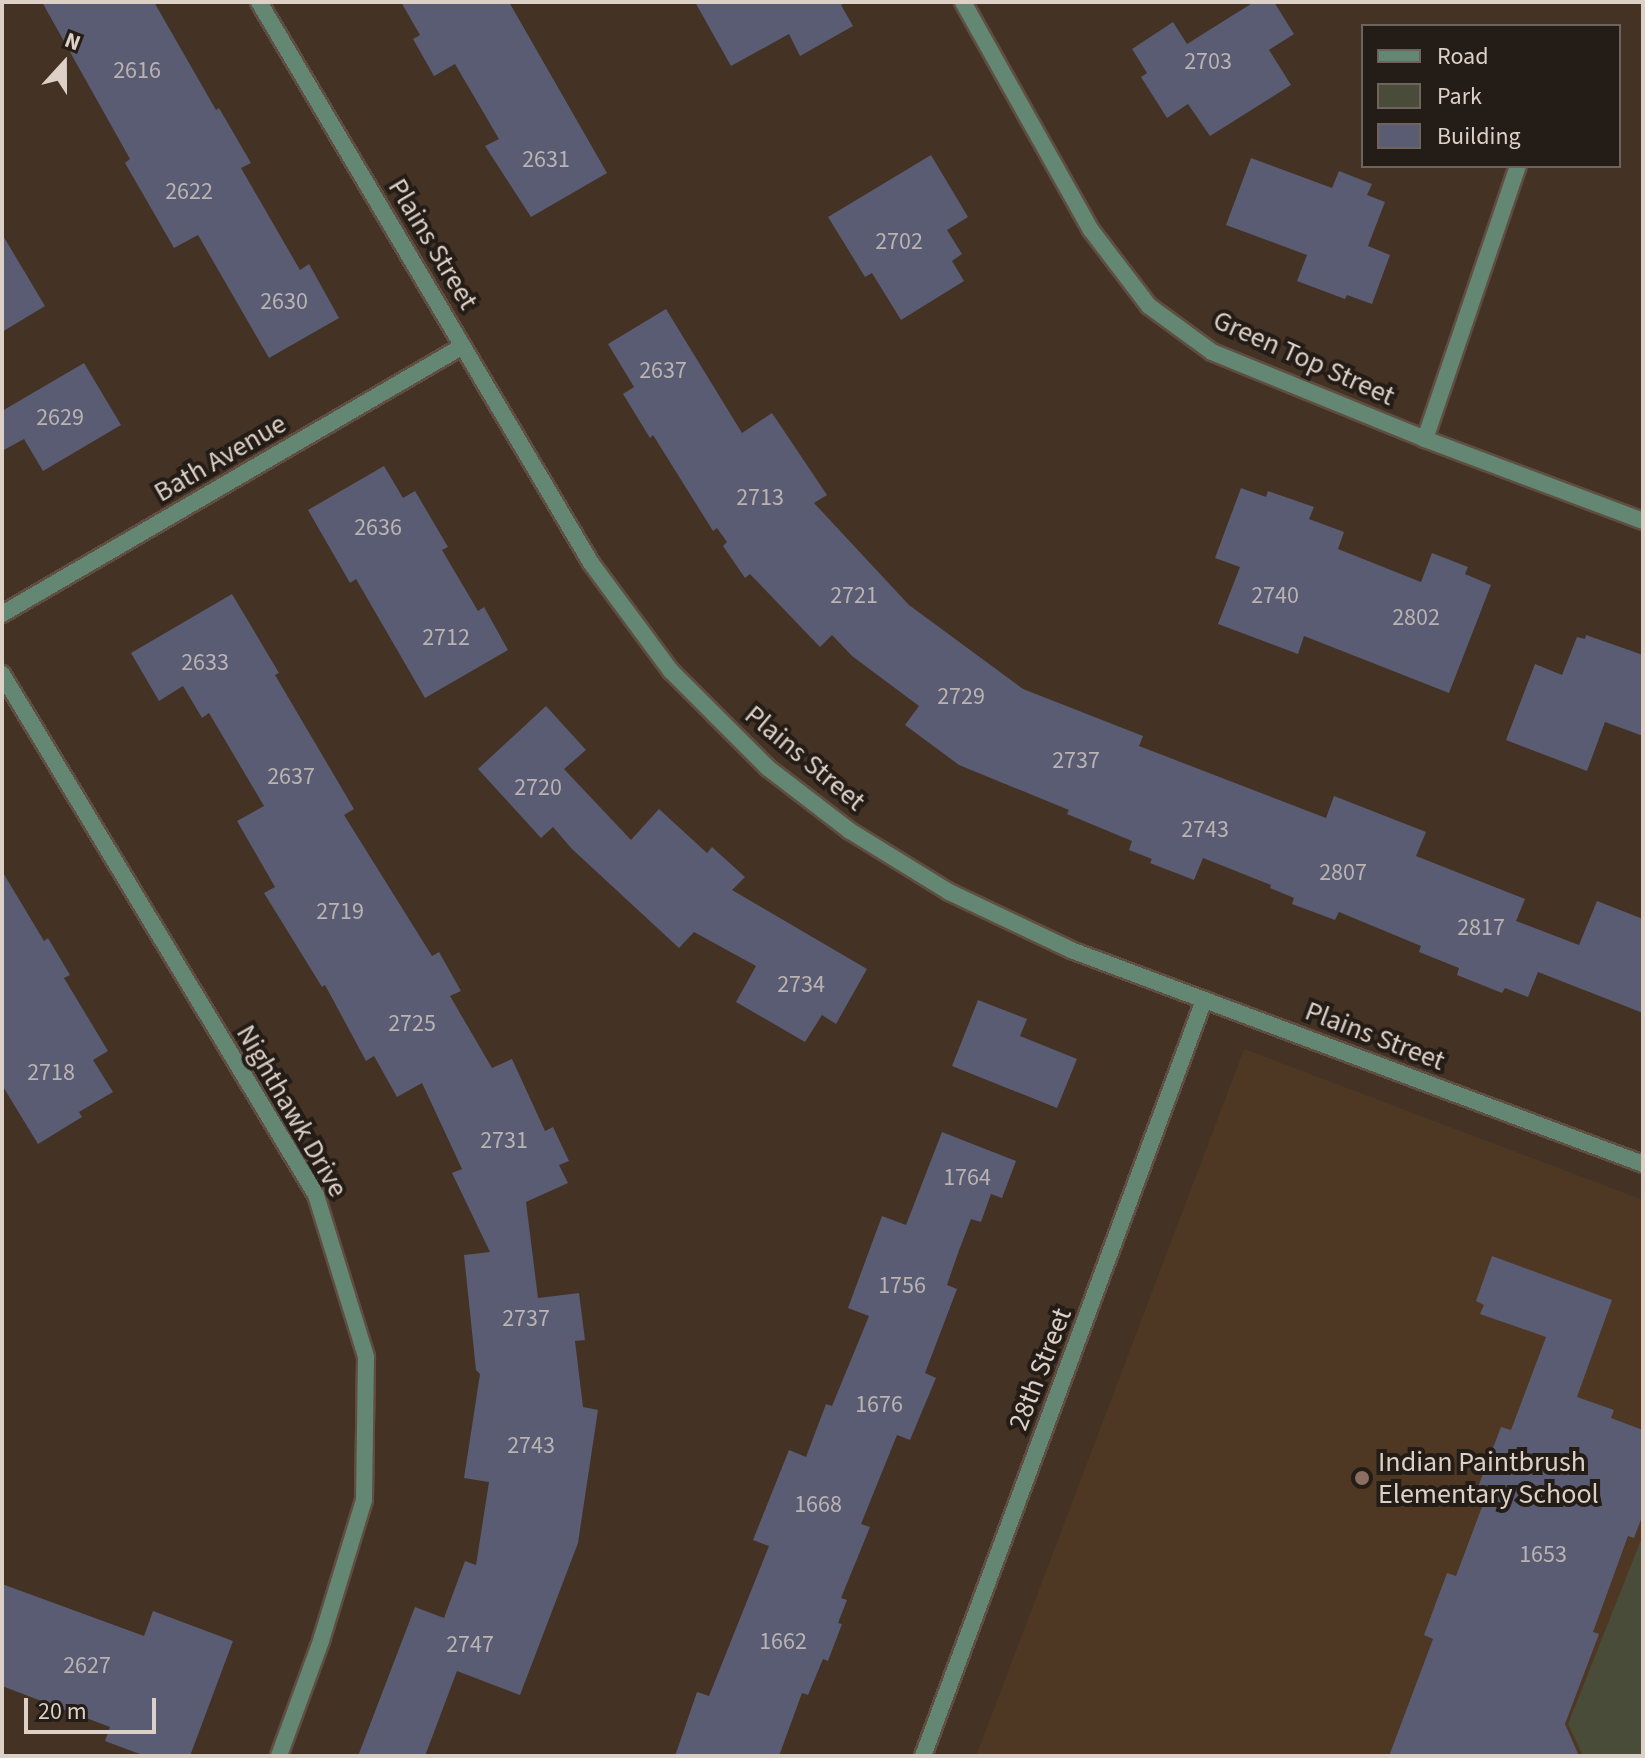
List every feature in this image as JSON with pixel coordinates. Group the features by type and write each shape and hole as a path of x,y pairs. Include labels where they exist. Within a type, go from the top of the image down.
{"street":[{"name":"Plains Street","path":"259,2 591,563 671,671 768,768 850,831 949,892 1071,950 1643,1164"},
{"name":"Green Top Street","path":"963,2 1091,230 1149,306 1212,352 1425,439 1643,521"},
{"path":"1425,439 1517,168"},
{"name":"Bath Avenue","path":"2,614 463,346"},
{"name":"Nighthawk Drive","path":"2,674 316,1195 366,1357 364,1500 321,1641 279,1756"},
{"name":"28th Street","path":"923,1756 1204,1000"}],"shaded area":[{"name":"Indian Paintbrush Elementary School","path":"1244,1049 1643,1200 1643,1756 976,1756"}],"green space":[{"path":"1643,1535 1643,1756 1583,1756 1568,1724"}],"building":[{"path":"42,2 154,2 216,110 219,108 251,163 241,168 300,270 309,264 339,318 269,358 198,235 174,248 125,163 130,159"},
{"path":"401,2 509,2 607,173 531,217 485,146 499,139 455,64 434,76 413,39 420,35"},
{"path":"695,2 846,2 841,5 853,26 800,56 789,34 731,66"},
{"path":"1254,2 1274,2 1294,34 1269,50 1291,85 1210,136 1188,104 1167,118 1141,77 1147,73 1132,49 1173,22 1187,44"},
{"path":"931,155 968,217 947,230 962,254 952,261 964,281 901,320 872,273 865,277 828,217"},
{"path":"1251,158 1332,188 1339,171 1372,184 1367,195 1385,202 1368,246 1390,255 1372,304 1347,295 1345,299 1297,281 1307,255 1226,225"},
{"path":"2,234 45,306 2,332"},
{"path":"666,309 742,433 772,413 827,495 814,503 909,605 1023,689 1143,736 1139,746 1326,818 1334,796 1426,832 1416,856 1525,899 1516,921 1579,945 1597,901 1643,919 1643,1013 1538,972 1528,997 1505,988 1502,993 1457,975 1459,968 1419,952 1421,946 1339,912 1335,920 1292,904 1294,898 1270,888 1271,885 1203,858 1194,880 1150,863 1152,859 1129,850 1132,841 1067,814 1069,810 959,765 905,725 919,706 852,656 832,635 820,647 750,574 745,578 723,546 727,542 717,528 713,531 653,435 650,438 623,394 634,387 608,344"},
{"path":"84,363 121,425 43,471 24,439 2,451 2,411"},
{"path":"384,466 403,498 415,491 448,547 442,550 478,611 484,607 508,650 425,698 356,579 350,583 308,510"},
{"path":"1241,488 1266,497 1268,491 1314,507 1309,519 1344,532 1338,549 1421,582 1432,553 1468,567 1465,574 1491,585 1449,693 1304,636 1298,654 1218,624 1240,567 1215,558"},
{"path":"232,594 279,673 275,675 354,809 344,815 432,956 439,952 461,991 450,996 492,1068 512,1059 545,1131 553,1127 569,1161 559,1165 568,1183 526,1202 538,1298 579,1293 585,1340 575,1341 583,1407 598,1410 578,1543 520,1695 457,1671 425,1756 358,1756 415,1607 444,1618 465,1561 476,1565 489,1482 464,1478 480,1374 476,1370 464,1255 490,1252 452,1173 462,1169 422,1083 397,1097 374,1056 366,1061 325,985 322,987 264,893 275,887 237,821 264,806 209,713 202,718 183,686 159,701 131,653"},
{"path":"1586,635 1643,655 1643,736 1605,722 1587,771 1506,740 1535,664 1562,675 1577,637 1585,639"},
{"path":"546,706 586,750 564,769 631,840 659,809 707,853 712,847 745,877 732,890 867,969 836,1024 822,1015 805,1042 736,1002 756,966 694,932 679,948 572,849 553,827 541,838 478,769"},
{"path":"2,871 44,941 48,938 70,975 64,978 108,1051 93,1060 113,1092 79,1112 82,1117 38,1144 2,1085"},
{"path":"978,1000 1027,1019 1020,1036 1077,1059 1057,1108 952,1066"},
{"path":"942,1132 1016,1161 1002,1198 991,1194 981,1222 971,1219 958,1253 947,1285 957,1289 925,1373 936,1378 910,1440 897,1435 861,1524 870,1527 841,1598 847,1600 828,1661 823,1659 808,1695 802,1693 779,1756 675,1756 697,1692 709,1696 769,1546 753,1540 789,1450 806,1457 826,1404 832,1406 869,1316 848,1308 882,1216 906,1225"},
{"path":"1492,1256 1612,1300 1577,1397 1614,1410 1611,1418 1643,1430 1643,1514 1634,1538 1628,1536 1593,1632 1599,1634 1565,1724 1579,1756 1389,1756 1433,1639 1424,1635 1447,1573 1456,1576 1488,1491 1478,1487 1501,1427 1511,1430 1546,1337 1480,1314 1484,1305 1476,1301"},
{"path":"2,1584 144,1636 153,1611 233,1641 190,1756 145,1756 105,1741 110,1727 2,1686"}],"place":[{"name":"Indian Paintbrush Elementary School","path":"1362,1478"}]}
